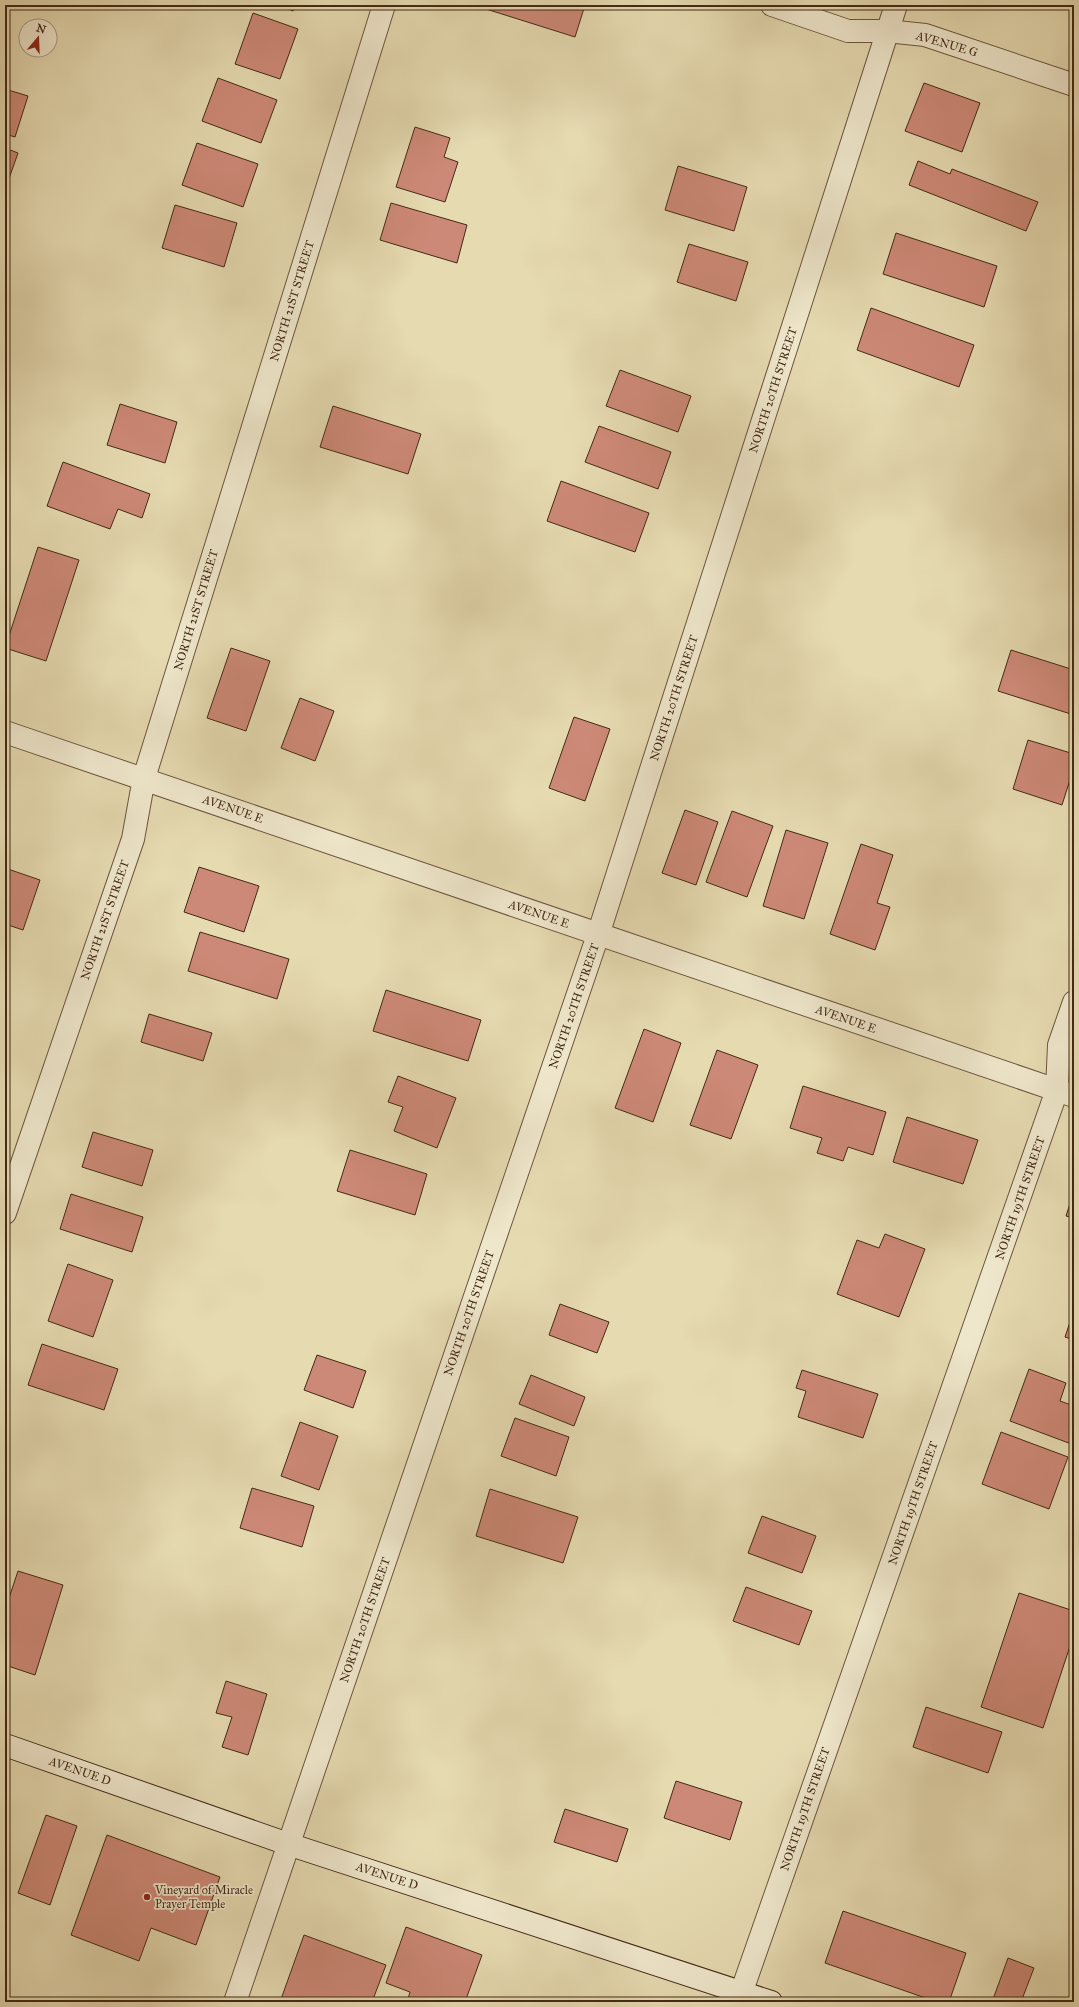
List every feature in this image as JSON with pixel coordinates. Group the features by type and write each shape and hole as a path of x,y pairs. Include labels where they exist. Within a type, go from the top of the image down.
{"street":[{"name":"NORTH 21ST STREET","path":"5,1213 133,839 144,778 384,5"},
{"name":"AVENUE G","path":"772,5 848,31 887,31 925,35 1074,84"},
{"name":"NORTH 20TH STREET","path":"234,2002 598,935 896,5"},
{"name":"AVENUE E","path":"5,732 144,778 598,935 1066,1093"},
{"name":"NORTH 19TH STREET","path":"740,1997 1066,1093 1059,1045 1074,1002"},
{"name":"AVENUE D","path":"5,1745 288,1844 740,1997 771,2002"}],"building":[{"path":"278,5 296,5 293,11"},
{"path":"488,5 585,5 575,37 486,9"},
{"path":"253,13 298,29 280,79 235,64"},
{"path":"218,78 277,100 261,143 202,121"},
{"path":"924,83 980,103 962,152 905,131"},
{"path":"5,89 28,96 15,137 5,134"},
{"path":"415,127 450,138 444,157 458,162 445,202 396,187"},
{"path":"197,143 258,164 243,207 182,185"},
{"path":"5,148 18,153 5,190"},
{"path":"918,161 950,174 952,169 1038,202 1026,231 909,185"},
{"path":"678,166 747,187 734,231 665,210"},
{"path":"391,203 467,225 457,263 380,240"},
{"path":"175,205 237,223 224,267 162,248"},
{"path":"896,233 997,266 984,307 883,274"},
{"path":"689,244 748,262 736,301 677,282"},
{"path":"871,308 974,345 959,387 857,350"},
{"path":"620,370 691,396 678,432 606,406"},
{"path":"120,404 177,422 165,463 107,445"},
{"path":"333,406 421,434 408,474 320,447"},
{"path":"599,426 671,452 658,489 585,462"},
{"path":"63,462 150,494 142,518 118,509 110,529 47,506"},
{"path":"561,481 649,513 635,552 547,521"},
{"path":"38,547 79,560 46,661 5,648"},
{"path":"231,648 270,661 246,731 207,718"},
{"path":"1011,650 1074,670 1074,715 998,691"},
{"path":"300,698 334,711 315,761 281,748"},
{"path":"574,717 610,729 585,801 549,788"},
{"path":"1028,740 1074,754 1074,767 1062,805 1013,789"},
{"path":"685,810 718,822 696,885 662,873"},
{"path":"732,811 773,826 747,897 706,882"},
{"path":"786,830 828,843 804,919 763,906"},
{"path":"861,844 893,855 877,903 890,907 875,950 830,934"},
{"path":"199,867 259,886 244,932 184,912"},
{"path":"5,868 40,880 23,930 5,924"},
{"path":"200,932 289,959 277,999 188,971"},
{"path":"386,990 481,1020 468,1061 373,1031"},
{"path":"149,1014 212,1033 203,1061 141,1042"},
{"path":"644,1029 681,1043 653,1122 615,1108"},
{"path":"717,1050 758,1065 731,1139 690,1125"},
{"path":"398,1076 456,1098 437,1148 394,1131 403,1107 388,1102"},
{"path":"803,1086 886,1112 873,1155 848,1147 843,1161 817,1153 822,1138 790,1128"},
{"path":"907,1117 978,1140 963,1184 893,1162"},
{"path":"93,1132 153,1150 142,1186 82,1167"},
{"path":"350,1150 427,1174 415,1215 337,1191"},
{"path":"1074,1191 1074,1218 1066,1216"},
{"path":"71,1194 143,1217 132,1252 60,1229"},
{"path":"885,1234 925,1249 899,1317 837,1294 857,1240 879,1248"},
{"path":"68,1264 113,1280 93,1337 48,1321"},
{"path":"560,1304 609,1322 597,1353 549,1335"},
{"path":"1074,1310 1074,1340 1065,1337"},
{"path":"42,1344 118,1369 104,1410 28,1385"},
{"path":"317,1355 366,1371 353,1408 304,1390"},
{"path":"1029,1369 1066,1383 1060,1401 1074,1406 1074,1445 1010,1421"},
{"path":"802,1370 878,1394 863,1438 798,1417 806,1391 796,1388"},
{"path":"531,1375 585,1397 574,1426 519,1404"},
{"path":"515,1418 569,1437 556,1476 501,1456"},
{"path":"300,1422 338,1436 319,1490 281,1476"},
{"path":"1001,1432 1068,1457 1049,1509 982,1484"},
{"path":"252,1488 314,1506 302,1547 240,1528"},
{"path":"490,1489 578,1517 563,1563 476,1536"},
{"path":"762,1516 816,1536 802,1573 748,1553"},
{"path":"18,1571 63,1585 35,1675 5,1665 5,1610"},
{"path":"746,1587 812,1611 799,1645 733,1621"},
{"path":"1019,1593 1074,1611 1074,1634 1043,1728 981,1707"},
{"path":"226,1681 267,1694 248,1755 222,1747 232,1717 216,1713"},
{"path":"926,1707 1002,1732 988,1773 913,1747"},
{"path":"676,1781 742,1802 730,1840 664,1818"},
{"path":"565,1809 628,1829 617,1862 554,1842"},
{"path":"46,1815 77,1826 50,1905 18,1893"},
{"path":"107,1835 220,1877 196,1945 151,1928 139,1961 71,1935"},
{"path":"843,1911 966,1953 949,2002 937,2002 825,1963"},
{"path":"406,1927 482,1955 465,2002 454,2002 442,1997 440,2002 407,2002 410,1992 386,1983"},
{"path":"304,1935 386,1965 372,2002 280,2002"},
{"path":"1008,1958 1034,1968 1021,2002 992,2002"}],"place":[{"name":"Vineyard of Miracle Prayer Temple","path":"147,1897"}]}
